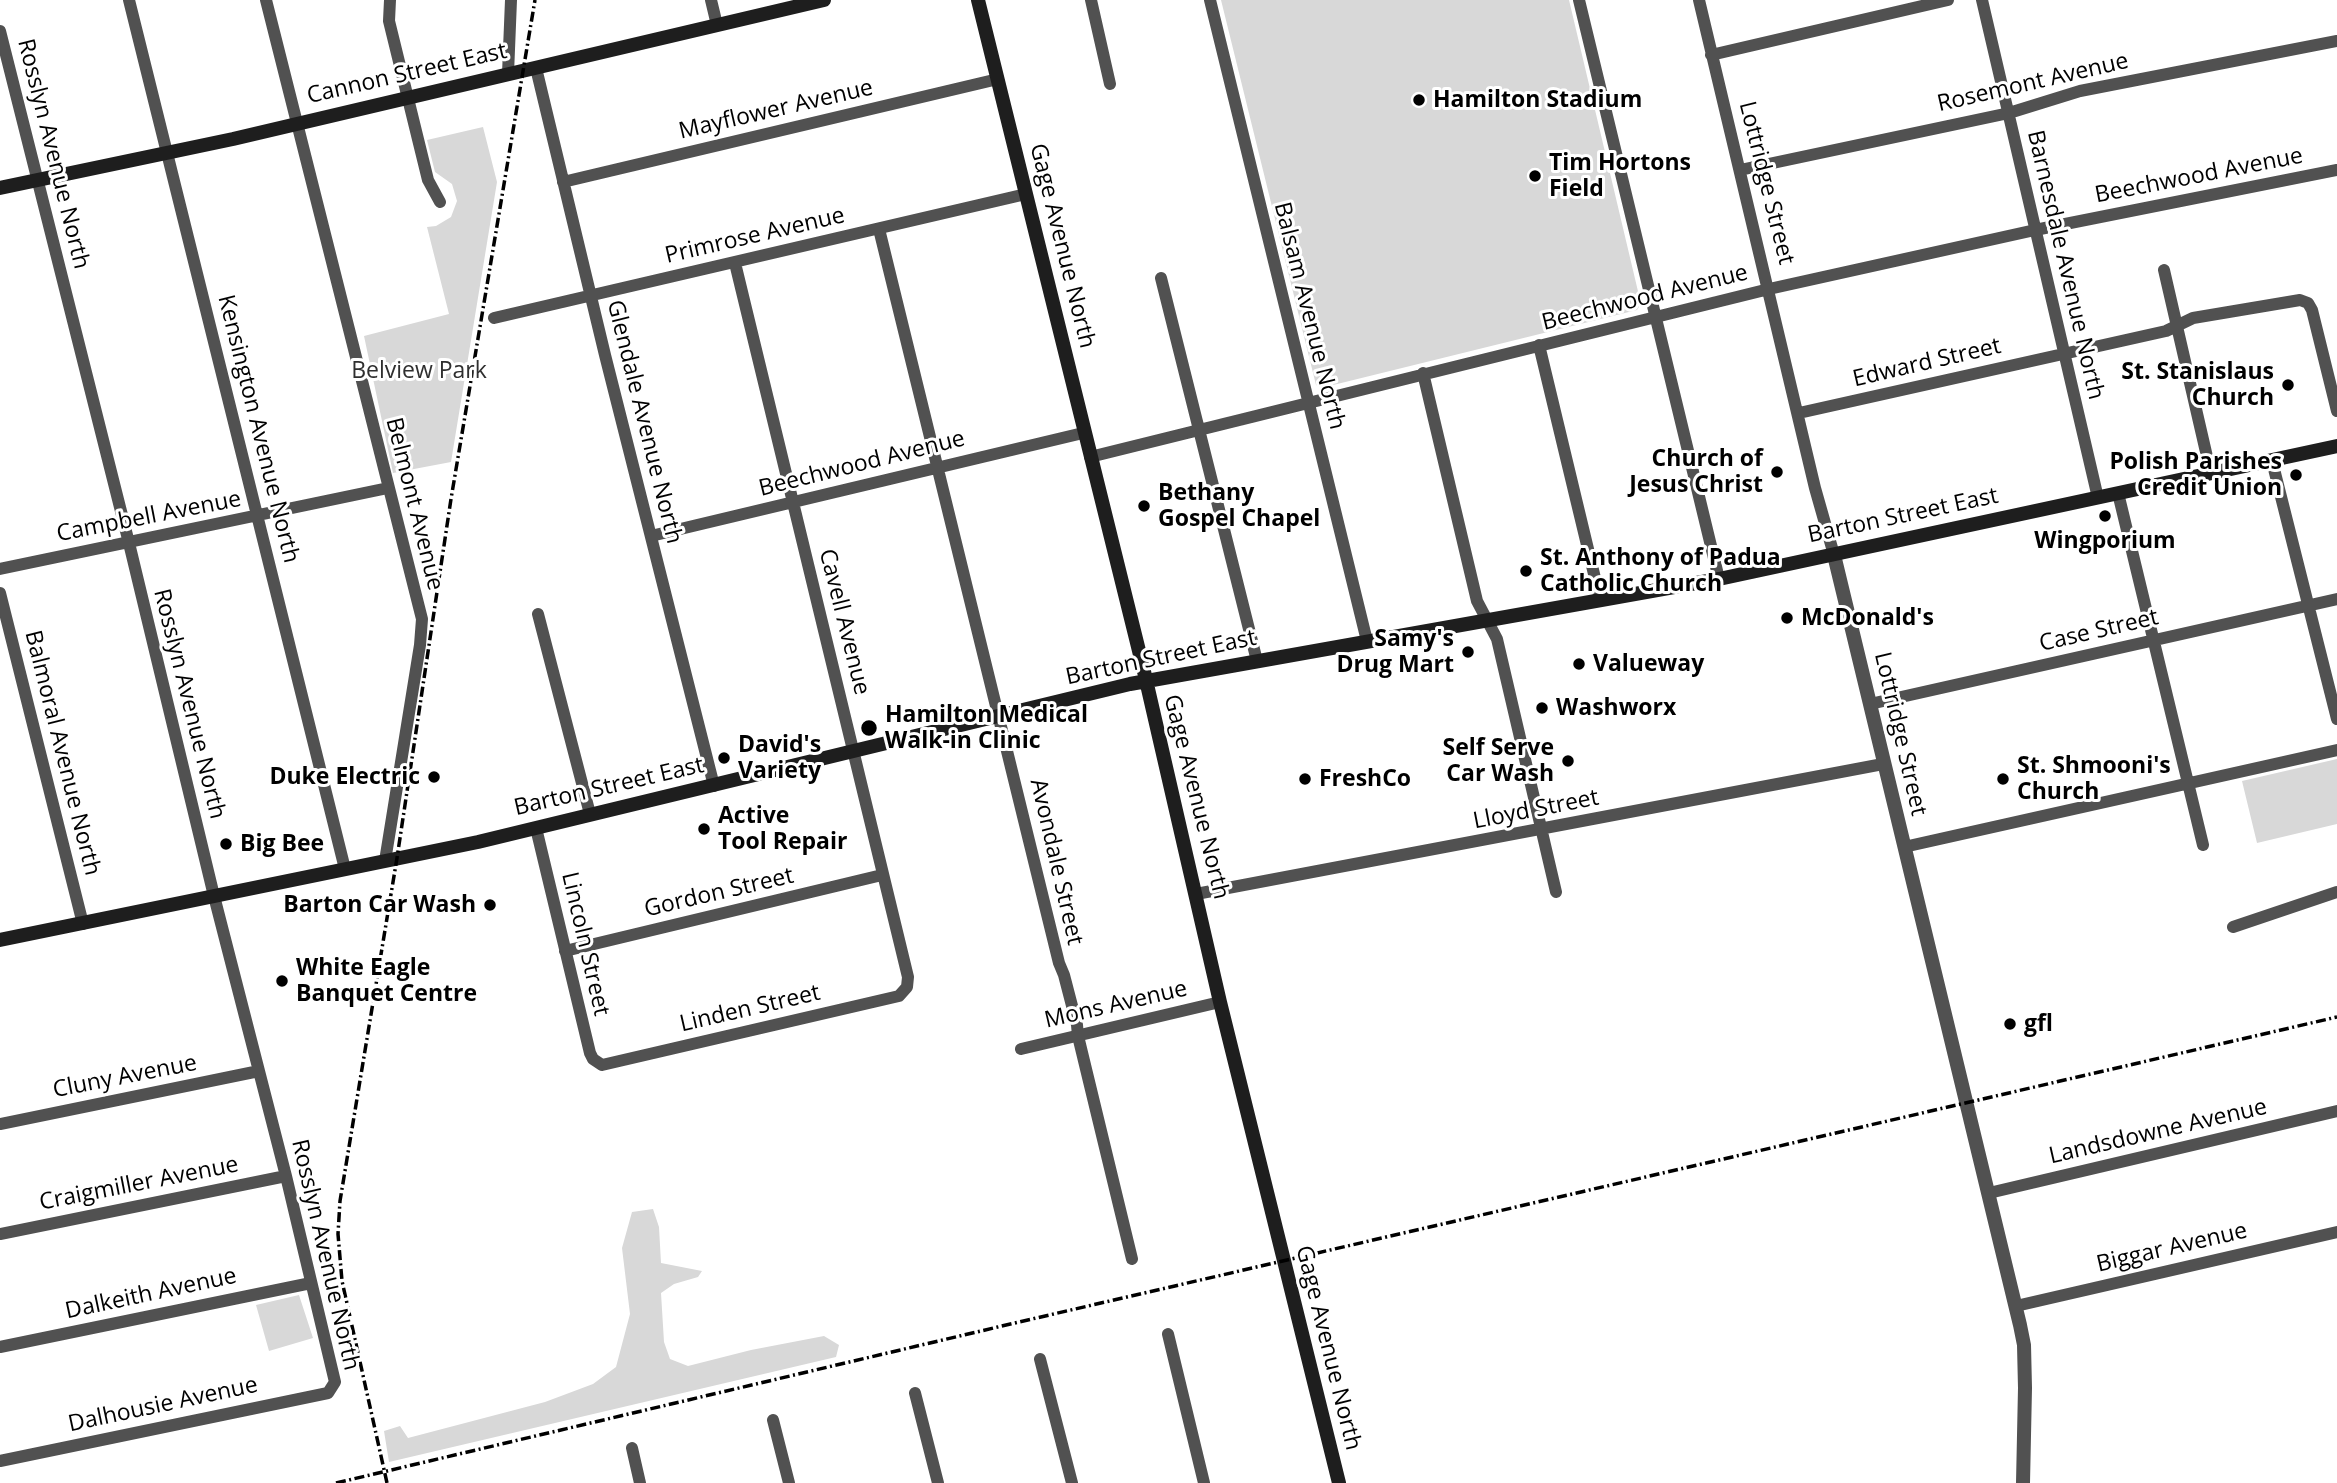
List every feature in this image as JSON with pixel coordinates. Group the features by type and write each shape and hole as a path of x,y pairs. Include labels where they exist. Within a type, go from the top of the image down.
{"main road":[{"name":"Cannon Street East","path":"0,188 169,153 824,0"},
{"name":"Gage Avenue North","path":"978,0 1339,1483"},
{"name":"Barton Street East","path":"0,940 536,828 1145,681 1719,579 2337,446"}],"street":[{"name":"Kensington Avenue North","path":"130,0 345,869"},
{"name":"Belmont Avenue","path":"266,0 422,619 421,645 385,861"},
{"path":"390,0 389,21 407,97 428,180 440,202"},
{"path":"508,74 511,0"},
{"path":"711,0 717,25"},
{"path":"1091,0 1110,84"},
{"name":"Balsam Avenue North","path":"1209,0 1367,641"},
{"path":"1579,0 1719,579"},
{"name":"Lottridge Street","path":"1699,0 1815,488 1834,555 2016,1306 2024,1345 2023,1483"},
{"path":"1712,55 1948,0"},
{"name":"Barnesdale Avenue North","path":"1982,0 2098,498"},
{"name":"Rosslyn Avenue North","path":"0,31 286,1176 335,1382 333,1388"},
{"name":"Rosemont Avenue","path":"1740,170 2009,113 2080,91 2337,41"},
{"name":"Glendale Avenue North","path":"536,68 714,786"},
{"name":"Mayflower Avenue","path":"563,182 998,79"},
{"name":"Beechwood Avenue","path":"1090,457 1769,289 2035,230 2337,170"},
{"name":"Primrose Avenue","path":"494,318 1026,194"},
{"name":"Avondale Street","path":"879,229 1059,963 1077,1025 1132,1259"},
{"name":"Cavell Avenue","path":"735,263 908,977 905,990"},
{"path":"2164,270 2211,474"},
{"path":"1161,278 1257,661"},
{"name":"Edward Street","path":"1799,414 2166,331 2193,317 2300,300 2308,303 2312,310 2337,411"},
{"path":"1539,345 1600,599"},
{"path":"1423,373 1476,601 1497,639 1556,892"},
{"name":"Beechwood Avenue","path":"652,536 1083,433"},
{"path":"2272,461 2337,719"},
{"name":"Campbell Avenue","path":"0,569 388,488"},
{"path":"2118,493 2203,845"},
{"name":"Balmoral Avenue North","path":"0,593 83,923"},
{"name":"Case Street","path":"1870,704 2337,599"},
{"path":"538,614 590,814"},
{"path":"1904,847 2337,750"},
{"name":"Lloyd Street","path":"1196,894 1883,764"},
{"name":"Lincoln Street","path":"536,828 590,1053 593,1059 602,1065"},
{"name":"Gordon Street","path":"565,951 882,876"},
{"path":"2233,927 2337,892"},
{"name":"Linden Street","path":"602,1065 899,996 905,990"},
{"name":"Mons Avenue","path":"1021,1049 1220,1002"},
{"name":"Cluny Avenue","path":"0,1124 259,1071"},
{"name":"Landsdowne Avenue","path":"1989,1193 2337,1111"},
{"name":"Craigmiller Avenue","path":"0,1234 286,1176"},
{"name":"Biggar Avenue","path":"2016,1306 2337,1231"},
{"name":"Dalkeith Avenue","path":"0,1347 311,1283"},
{"path":"1168,1334 1205,1483"},
{"path":"1040,1359 1072,1483"},
{"name":"Dalhousie Avenue","path":"0,1461 328,1392 333,1388"},
{"path":"915,1393 938,1483"},
{"path":"773,1420 789,1483"},
{"path":"632,1448 640,1483"}],"green space":[{"name":"Hamilton Stadium","path":"1221,0 1569,0 1641,304 1637,310 1321,388 1316,385"},
{"name":"Belview Park","path":"483,127 497,182 451,462 393,473 364,336 449,314 427,227 436,226 451,217 457,201 452,184 435,172 427,140"},
{"path":"2337,759 2337,824 2257,843 2242,781"},
{"path":"653,1209 659,1227 661,1263 702,1271 698,1277 674,1284 661,1293 664,1342 670,1359 688,1366 824,1336 839,1345 836,1357 389,1462 384,1431 400,1426 408,1438 545,1402 593,1384 616,1367 630,1314 622,1248 632,1212"},
{"path":"299,1295 313,1338 269,1351 256,1305"}],"railway":[{"path":"387,1483 342,1281 338,1234 340,1201 397,858 451,499 535,0"},
{"path":"336,1483 2337,1017"}],"place":[{"name":"Hamilton Stadium","path":"1419,100"},
{"name":"Tim Hortons Field","path":"1535,176"},
{"name":"St. Stanislaus Church","path":"2288,385"},
{"name":"Church of Jesus Christ","path":"1777,472"},
{"name":"Polish Parishes Credit Union","path":"2296,475"},
{"name":"Bethany Gospel Chapel","path":"1144,506"},
{"name":"Wingporium","path":"2105,516"},
{"name":"St. Anthony of Padua Catholic Church","path":"1526,571"},
{"name":"McDonald's","path":"1787,618"},
{"name":"Samy's Drug Mart","path":"1468,652"},
{"name":"Valueway","path":"1579,664"},
{"name":"Washworx","path":"1542,708"},
{"name":"Hamilton Medical Walk-in Clinic","path":"869,728"},
{"name":"David's Variety","path":"724,758"},
{"name":"Self Serve Car Wash","path":"1568,761"},
{"name":"Duke Electric","path":"434,777"},
{"name":"FreshCo","path":"1305,779"},
{"name":"St. Shmooni's Church","path":"2003,779"},
{"name":"Active Tool Repair","path":"704,829"},
{"name":"Big Bee","path":"226,844"},
{"name":"Barton Car Wash","path":"490,905"},
{"name":"White Eagle Banquet Centre","path":"282,981"},
{"name":"gfl","path":"2010,1024"}]}
